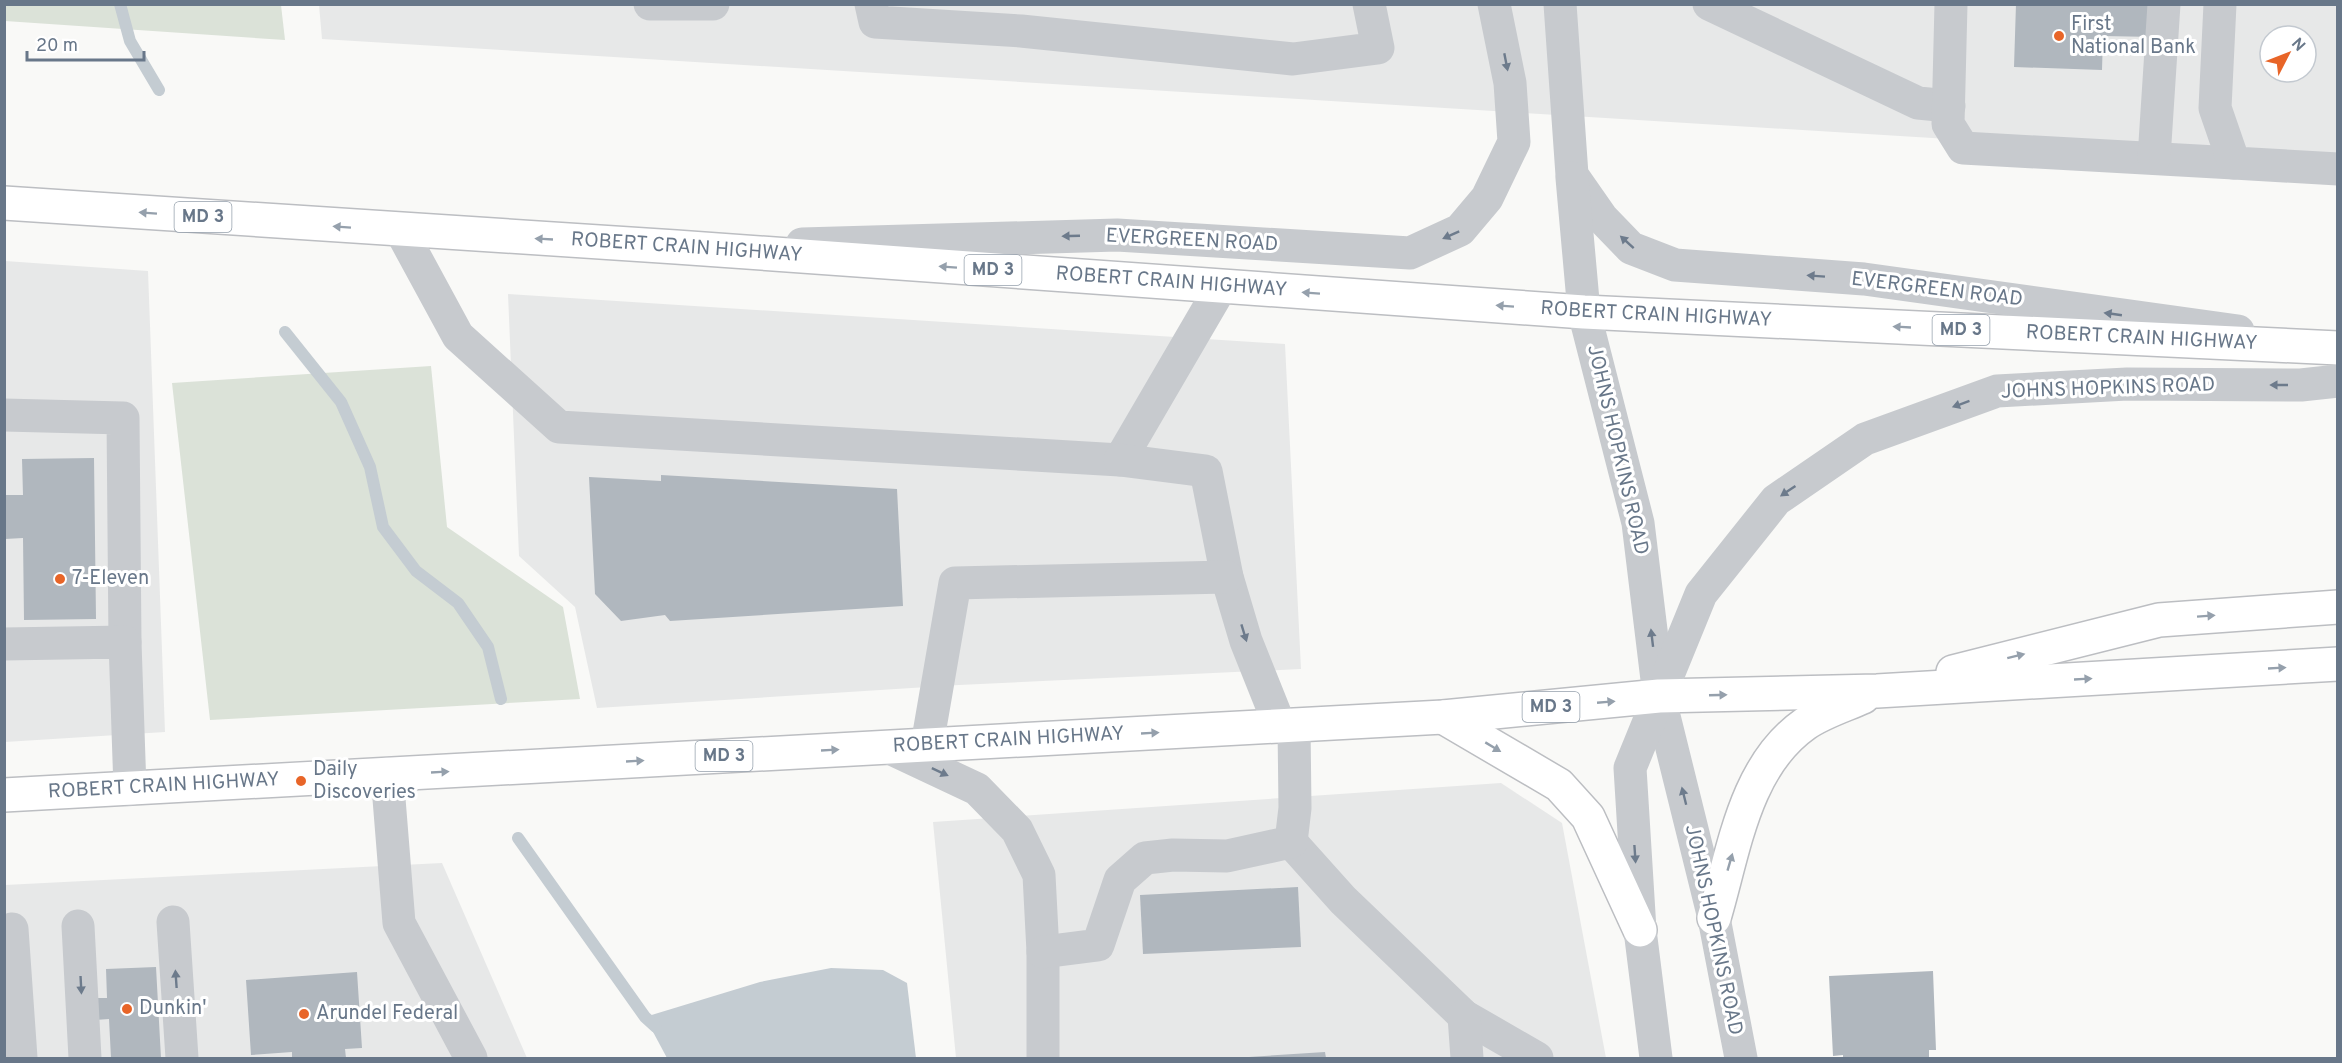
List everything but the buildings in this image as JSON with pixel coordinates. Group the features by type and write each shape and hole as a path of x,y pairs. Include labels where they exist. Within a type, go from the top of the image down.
{"highway":[{"name":"ROBERT CRAIN HIGHWAY","path":"4,203 401,231 676,247 1584,312 2337,346"},
{"path":"1714,918 1749,795 1772,755 1806,723 1877,691 2159,620 2337,607"},
{"name":"ROBERT CRAIN HIGHWAY","path":"4,795 1443,717 1659,696 1877,691 2337,664"},
{"path":"1443,717 1559,785 1588,817 1640,930"}],"street":[{"path":"650,4 713,4"},
{"path":"871,4 875,22 1021,31 1293,59 1378,48 1369,4"},
{"name":"EVERGREEN ROAD","path":"676,247 1117,235 1410,253 1460,230 1487,198 1514,142 1510,83 1494,4"},
{"path":"1560,4 1584,312"},
{"path":"1709,4 1918,104 1949,106"},
{"path":"1951,4 1948,124 1963,148 2337,170"},
{"path":"2154,158 2164,4"},
{"path":"2220,4 2215,108 2234,163"},
{"name":"EVERGREEN ROAD","path":"1572,175 1602,218 1631,248 1675,265 1864,279 2337,346"},
{"path":"401,231 458,336 559,427 1120,460 1206,471 1227,577 1246,641 1287,725 1295,808 1291,842 1343,900 1464,1016 1537,1059"},
{"path":"1120,460 1221,286"},
{"name":"JOHNS HOPKINS ROAD","path":"1584,312 1638,523 1659,696 1714,918 1741,1059"},
{"name":"JOHNS HOPKINS ROAD","path":"1656,1059 1640,930 1630,768 1701,594 1776,500 1865,439 1997,392 2127,384 2301,385 2337,381"},
{"path":"4,415 123,418 125,642 130,789"},
{"path":"927,745 955,583 1227,577"},
{"path":"4,644 125,642"},
{"path":"887,747 977,789 1017,830 1039,875 1043,952 1043,1059"},
{"path":"387,774 399,924 471,1059"},
{"path":"1043,952 1098,945 1120,880 1145,858 1173,855 1227,856 1291,842"},
{"path":"172,922 182,1059"},
{"path":"78,926 85,1059"},
{"path":"12,929 21,1059"},
{"path":"1464,1016 1467,1059"}],"shaded area":[{"path":"4,5 281,5 285,40 5,21"},
{"path":"319,5 2337,5 2337,163 322,39"},
{"path":"5,261 148,271 165,732 5,742"},
{"path":"508,294 1285,344 1301,669 959,685 597,708 575,607 519,556"},
{"path":"431,366 447,527 563,607 580,699 210,720 172,383"},
{"path":"1501,783 1562,823 1606,1058 956,1058 933,822"},
{"path":"442,863 527,1058 5,1058 5,885"},
{"path":"831,968 883,970 907,983 916,1058 667,1058 645,1017 760,982"}],"waterway":[{"path":"120,4 130,41 159,90"},
{"path":"285,332 341,402 370,467 383,527 416,571 458,603 488,647 501,699"},
{"path":"518,838 645,1017 656,1027"}],"place":[{"name":"First National Bank","path":"2059,36"},
{"name":"7-Eleven","path":"60,579"},
{"name":"Daily Discoveries","path":"301,781"},
{"name":"Dunkin'","path":"127,1009"},
{"name":"Arundel Federal","path":"304,1014"}]}
